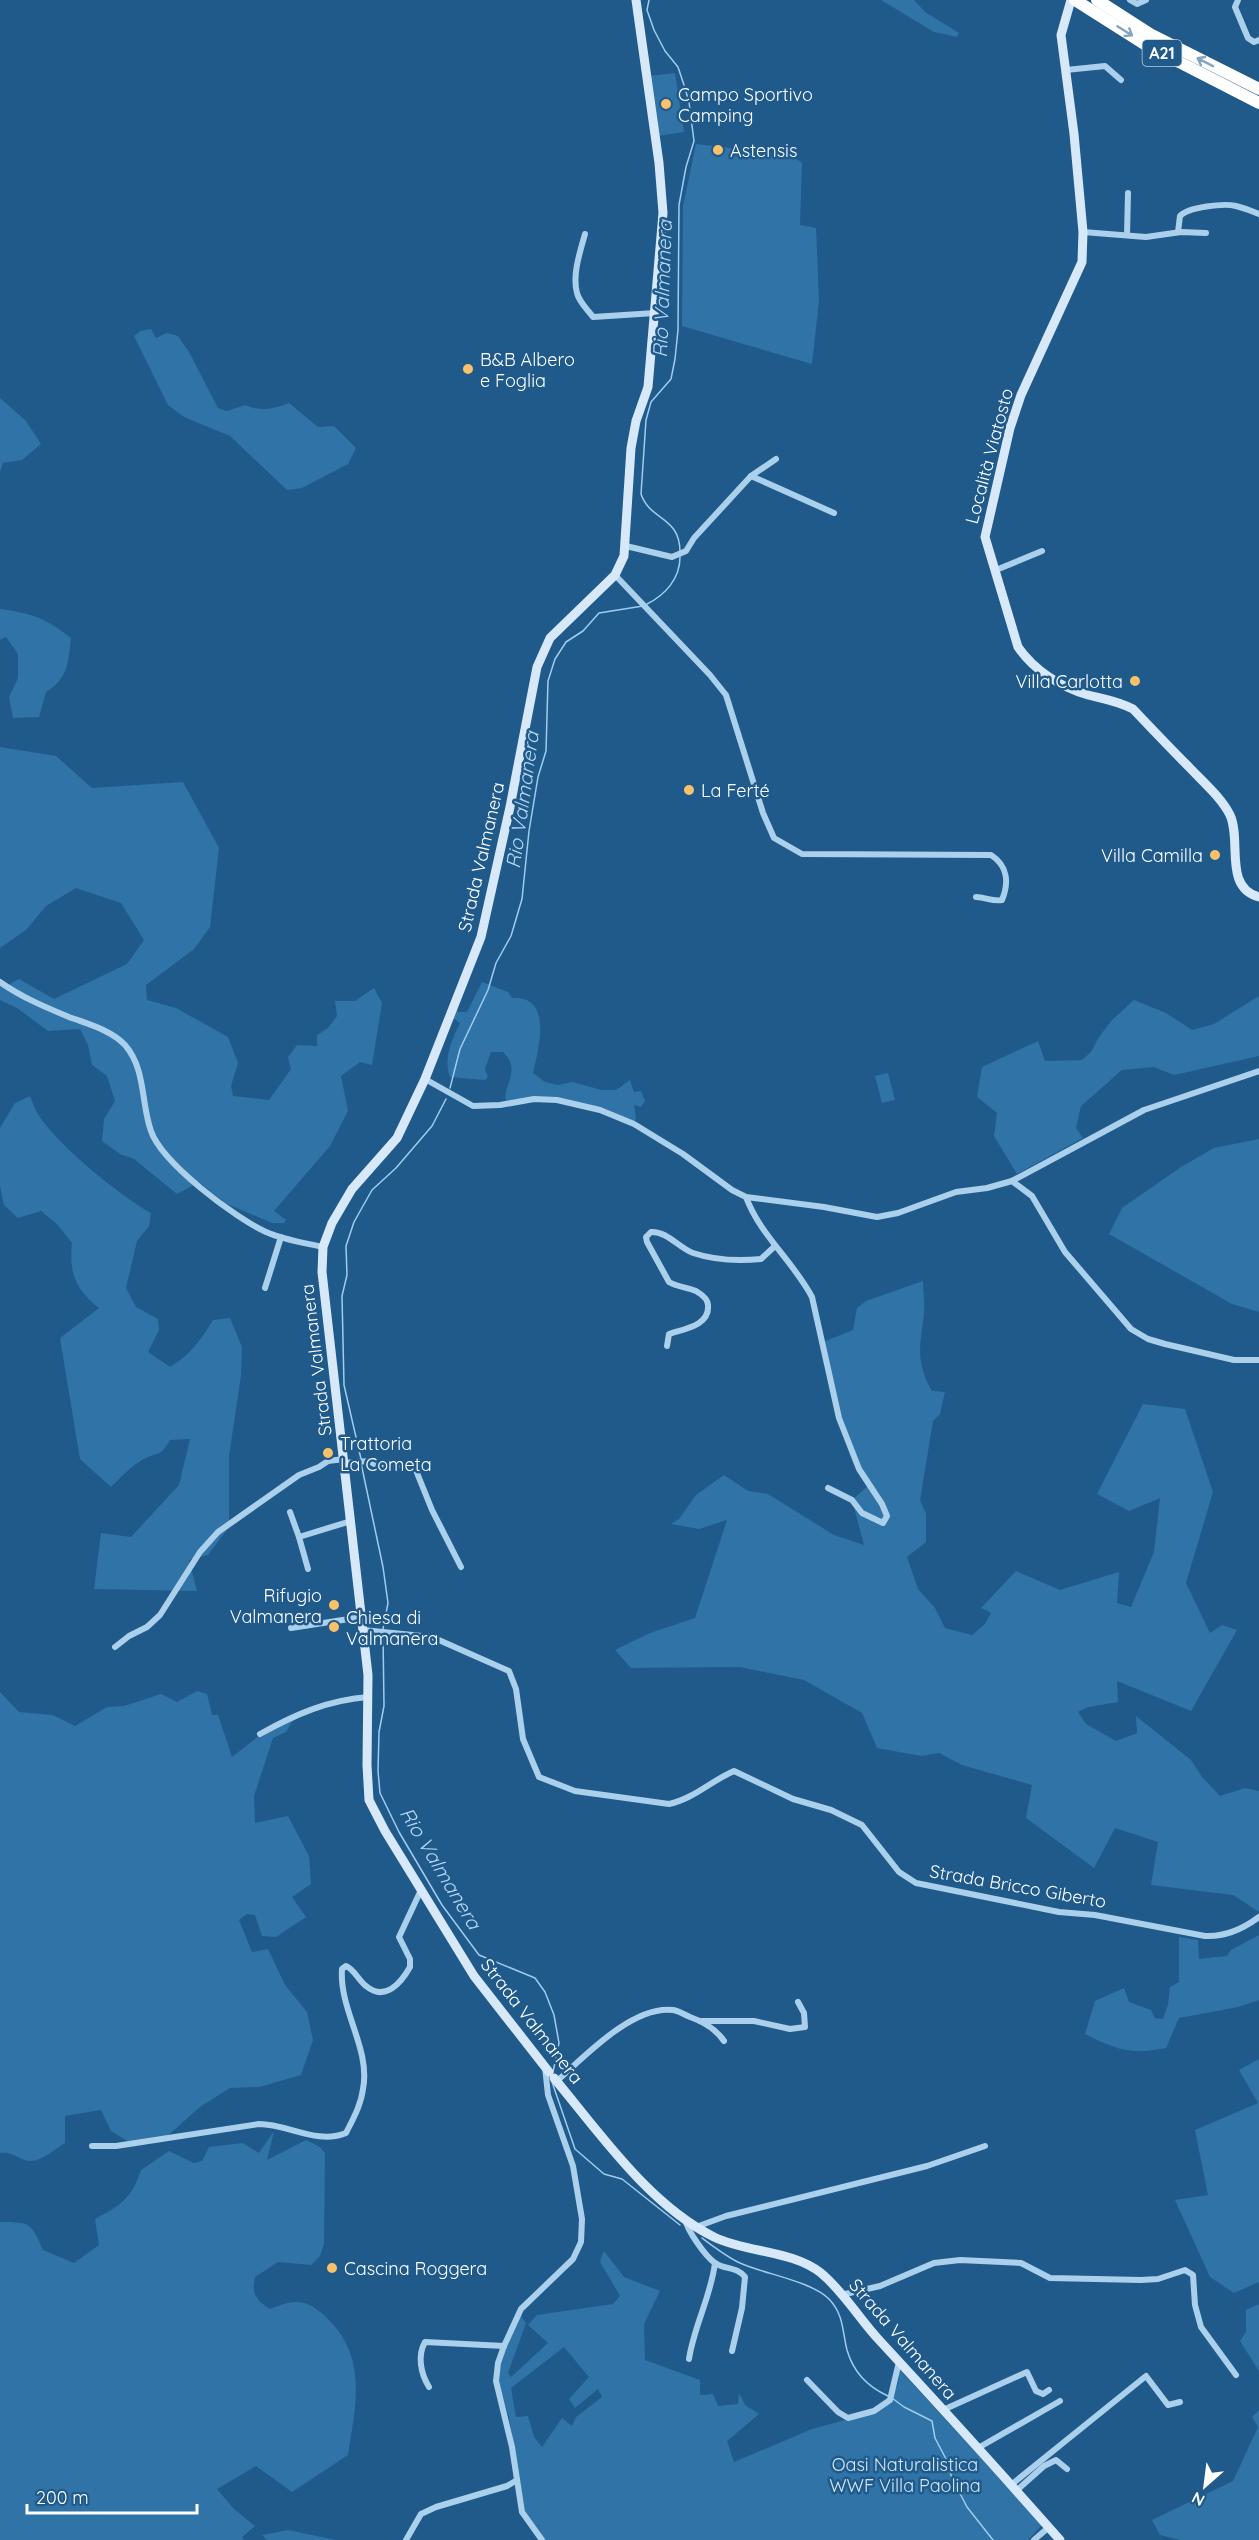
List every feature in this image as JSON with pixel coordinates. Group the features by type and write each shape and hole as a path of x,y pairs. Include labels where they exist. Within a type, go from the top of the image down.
{"highway":[{"name":"A21","path":"1073,0 1146,45 1257,95"},
{"name":"A21","path":"1097,0 1150,34 1257,95"}],"street":[{"name":"Strada Valmanera","path":"636,0 659,163 663,213 648,387 636,422 631,448 624,556 615,575 550,638 537,667 486,922 425,1079 397,1138 352,1189 332,1222 323,1247 324,1304 362,1617 369,1697 367,1765 369,1800 385,1831 474,1976 634,2174 696,2227 715,2238 804,2264 827,2278 899,2362 1060,2540"},
{"name":"Località Viatosto","path":"1073,0 1064,20 1061,35 1074,134 1083,232 1082,262 1021,394 1010,428 985,537 1018,646 1024,655 1049,677 1067,687 1120,702 1133,709 1210,789 1231,817 1241,885 1248,894 1259,897"},
{"path":"1130,0 1137,4 1146,0"},
{"path":"1238,0 1235,7 1248,38 1254,42 1259,40"},
{"path":"1065,70 1105,66 1121,80"},
{"path":"1127,235 1128,193"},
{"path":"1178,232 1180,216 1187,211 1222,205 1236,206 1259,214"},
{"path":"1083,232 1146,237 1178,232 1206,234"},
{"path":"585,234 577,269 576,290 582,303 593,317 654,313"},
{"path":"626,546 672,557 684,552 751,476 776,459"},
{"path":"751,476 834,513"},
{"path":"996,570 1041,551"},
{"path":"615,575 710,675 726,695 763,813 774,838 802,854 991,855 1003,866 1006,874 1002,900 994,902 985,897 976,897"},
{"path":"0,982 32,1001 117,1038 126,1046 135,1063 146,1101 149,1126 157,1144 183,1172 222,1204 264,1231 323,1247"},
{"path":"425,1079 466,1104 482,1107 534,1099 557,1100 600,1110 634,1124 746,1197 824,1207 877,1217 898,1213 956,1192 987,1188 1012,1181 1144,1110 1259,1071"},
{"path":"1012,1181 1032,1196 1065,1252 1131,1329 1148,1339 1165,1344 1234,1360 1259,1360"},
{"path":"746,1197 752,1214 803,1280 812,1297 839,1418 859,1469 882,1504 887,1516 883,1523 862,1513 852,1500 828,1488"},
{"path":"667,1346 669,1335 700,1322 709,1307 705,1298 696,1292 669,1282 647,1242 646,1237 651,1232 661,1233 685,1250 704,1256 761,1259 776,1246"},
{"path":"265,1288 281,1237"},
{"path":"115,1647 129,1636 147,1627 160,1615 200,1552 218,1533 299,1475 328,1461 369,1461 382,1468 413,1463 461,1567"},
{"path":"290,1512 309,1569"},
{"path":"299,1537 351,1521"},
{"path":"291,1628 362,1617"},
{"name":"Strada Bricco Giberto","path":"363,1630 432,1637 509,1671 516,1689 523,1739 539,1777 574,1791 669,1804 683,1801 719,1777 734,1771 793,1799 831,1810 861,1825 898,1872 916,1883 1059,1912 1095,1915 1205,1936 1218,1937 1248,1925 1259,1917"},
{"path":"260,1734 284,1720 317,1706 343,1699 369,1697"},
{"path":"93,2146 116,2146 259,2124 274,2124 318,2137 335,2137 346,2133 359,2106 364,2088 364,2070 342,1991 342,1969 346,1966 350,1968 367,1987 374,1991 383,1993 394,1988 410,1967 410,1959 399,1936 421,1890"},
{"path":"699,2021 754,2021 790,2029 805,2027 804,2013 798,2002"},
{"path":"542,2540 522,2512 512,2446 496,2381 498,2363 521,2309 573,2259 580,2242 582,2219 573,2166 548,2095 551,2074 586,2055 639,2015 657,2010 674,2010 699,2021 718,2033 724,2041"},
{"path":"696,2227 726,2216 927,2166 985,2146"},
{"path":"685,2218 689,2232 715,2263 740,2270 745,2277 742,2308 732,2351"},
{"path":"842,2295 880,2286 934,2263 960,2260 1021,2263 1050,2278 1084,2280 1158,2278 1185,2270 1193,2275 1195,2305 1201,2327 1236,2375"},
{"path":"689,2359 696,2326 713,2276 715,2263"},
{"path":"429,2387 422,2376 422,2348 425,2342 504,2346"},
{"path":"807,2380 838,2412 848,2418 874,2410 891,2398 899,2362"},
{"path":"943,2410 1027,2372 1036,2391 1043,2394 1049,2390"},
{"path":"1014,2488 1146,2376 1168,2405 1180,2402"},
{"path":"978,2448 1060,2401"},
{"path":"1014,2488 1056,2460 1067,2469"},
{"path":"406,2540 421,2514 436,2507 507,2486 517,2480"},
{"path":"1034,2540 1049,2527"}],"green space":[{"path":"881,0 914,0 925,12 959,33 957,37 934,32"},
{"name":"Campo Sportivo Camping","path":"675,73 684,132 658,136 649,76"},
{"path":"696,144 791,155 802,163 800,225 816,228 819,301 812,364 682,326 683,206"},
{"path":"151,329 156,338 167,333 178,336 189,352 218,408 227,411 245,405 267,409 289,403 318,427 334,426 356,448 348,464 302,488 287,490 230,436 184,417 168,405 134,336 140,331"},
{"path":"0,398 26,421 41,444 22,460 3,463 0,472"},
{"path":"0,609 21,612 38,618 71,638 66,669 54,687 46,692 39,717 13,718 9,697 18,678 18,654 6,637 0,640"},
{"path":"0,747 56,756 92,788 183,782 219,848 210,927 194,949 146,985 147,1000 176,1008 228,1037 238,1063 231,1086 233,1096 269,1100 291,1069 288,1057 297,1045 317,1046 317,1035 328,1028 337,1016 335,1001 355,1001 374,988 382,1003 372,1065 360,1062 341,1076 348,1111 330,1146 274,1211 286,1220 284,1223 272,1223 225,1203 199,1182 177,1194 134,1159 120,1154 102,1141 104,1119 115,1101 107,1076 92,1065 88,1045 80,1029 48,1031 17,1008 0,1000 0,982 6,986 19,979 54,999 127,964 144,940 121,903 76,888 46,906 26,930 0,948"},
{"path":"482,982 508,992 512,998 525,999 533,1005 538,1014 540,1037 533,1073 545,1082 558,1085 572,1082 602,1090 616,1090 630,1080 634,1092 641,1091 645,1101 641,1107 634,1105 636,1118 634,1124 600,1110 557,1100 506,1104 505,1097 511,1066 503,1052 491,1052 485,1069 488,1077 485,1080 450,1077 448,1056 451,1042 460,1023 453,1018 454,1009 467,1012"},
{"path":"1259,996 1259,1056 1174,1075 1154,1067 1122,1070 1081,1106 1076,1128 1083,1138 1017,1174 994,1136 997,1113 977,1097 982,1067 1038,1041 1045,1061 1082,1060 1091,1052 1112,1020 1134,1000 1166,1013 1192,1030 1214,1024"},
{"path":"888,1073 895,1100 882,1103 875,1076"},
{"path":"30,1096 38,1115 75,1156 107,1183 151,1213 149,1226 137,1241 126,1288 136,1307 158,1319 159,1330 148,1352 170,1367 194,1346 213,1320 230,1318 242,1347 241,1375 229,1456 229,1527 208,1555 189,1560 197,1591 94,1589 101,1533 131,1537 179,1485 190,1439 170,1440 162,1451 135,1465 111,1487 80,1459 60,1338 99,1308 84,1294 75,1280 71,1254 72,1243 57,1224 41,1211 18,1218 4,1205 0,1186 0,1128 15,1103"},
{"path":"1259,1139 1259,1312 1232,1304 1109,1234 1122,1208 1181,1167 1214,1148"},
{"path":"923,1281 921,1362 932,1391 945,1392 940,1414 933,1421 920,1500 926,1514 926,1542 907,1557 918,1589 935,1608 945,1628 972,1635 985,1624 991,1613 981,1608 1016,1571 1060,1590 1119,1572 1117,1603 1131,1607 1154,1552 1160,1498 1129,1511 1097,1494 1143,1404 1185,1409 1213,1492 1186,1583 1210,1633 1222,1625 1237,1630 1191,1711 1117,1681 1118,1702 1088,1707 1078,1712 1086,1724 1116,1741 1137,1733 1136,1716 1191,1760 1202,1777 1220,1796 1245,1788 1259,1791 1259,1912 1233,1895 1151,1885 1158,1842 1115,1828 1094,1868 1026,1818 1032,1785 962,1765 939,1753 921,1756 877,1748 862,1713 804,1680 740,1667 631,1668 615,1650 650,1633 695,1618 727,1520 699,1529 671,1524 679,1519 696,1495 724,1475 748,1491 768,1494 834,1535 864,1545 852,1500 869,1485 846,1439 823,1342 853,1330 857,1308 866,1301"},
{"path":"197,1691 207,1694 212,1715 218,1715 232,1757 260,1735 296,1715 286,1732 273,1738 254,1796 255,1823 288,1816 309,1856 311,1884 292,1897 306,1917 276,1937 262,1936 255,1915 247,1914 239,1920 252,1952 268,1949 285,1985 307,2012 313,2040 301,2075 259,2087 230,2088 200,2107 165,2138 129,2142 111,2131 101,2110 65,2116 65,2143 48,2155 34,2161 8,2153 0,2153 0,1692 19,1712 53,1715 75,1726 107,1707 124,1706 161,1694 177,1702"},
{"path":"1259,1935 1259,2000 1238,2007 1179,2018 1166,2048 1143,2051 1124,2050 1085,2034 1095,2001 1124,1988 1129,2002 1151,2010 1155,2018 1163,2019 1168,2005 1170,1987 1179,1982 1179,1937 1198,1940 1199,1959 1227,1956 1231,1950"},
{"path":"1259,2059 1259,2282 1234,2293 1210,2277 1175,2200 1208,2195 1195,2130 1258,2103 1239,2070"},
{"path":"274,2131 267,2160 306,2140 320,2147 325,2153 324,2244 320,2256 311,2265 278,2262 255,2277 254,2292 258,2299 270,2309 292,2302 312,2306 339,2331 348,2347 356,2381 356,2399 348,2455 292,2492 256,2466 217,2489 234,2509 255,2526 242,2537 244,2540 0,2540 0,2222 24,2223 32,2229 43,2250 74,2263 99,2245 95,2219 124,2200 134,2188 141,2170 169,2151 194,2163 202,2161 209,2147 243,2143 259,2153"},
{"name":"Oasi Naturalistica WWF Villa Paolina","path":"604,2251 624,2277 660,2291 644,2324 645,2360 700,2380 700,2395 713,2394 718,2406 738,2404 739,2393 745,2405 759,2414 727,2441 734,2462 812,2429 881,2410 890,2400 898,2384 900,2370 1042,2525 1028,2540 545,2540 525,2513 509,2417 498,2382 501,2361 520,2315 526,2323 508,2373 511,2377 548,2343 528,2325 537,2315 613,2304 620,2296 600,2262","holes":["564,2347 589,2377 569,2399 575,2408 598,2389 602,2397 576,2417 572,2426 562,2418 542,2447 534,2437 528,2416 516,2417 511,2388"]},
{"path":"1259,2304 1259,2371 1240,2341 1246,2332 1246,2310"},
{"path":"1259,2410 1259,2540 1180,2540 1160,2535 1152,2520 1233,2481 1258,2427 1252,2417"},
{"path":"288,2530 336,2540 267,2540 262,2535"}],"waterway":[{"name":"Rio Valmanera","path":"649,0 647,10 654,30 665,51 678,67 684,85 689,102 694,141 686,167 679,205 678,330 675,359 671,379 651,402 646,420 641,494 645,503 675,532 679,540 680,552"},
{"name":"Rio Valmanera","path":"647,604 660,596 670,585 677,572 680,557"},
{"name":"Rio Valmanera","path":"450,1088 460,1049 488,990 496,963 511,936 522,899 529,831 538,777 546,751 548,681 555,659 566,642 583,631 599,613 643,606"},
{"name":"Rio Valmanera","path":"361,1459 344,1385 342,1296 347,1275 346,1246 354,1222 372,1190 396,1168 432,1126 446,1099"},
{"name":"Rio Valmanera","path":"361,1463 383,1567 388,1603 383,1629"},
{"name":"Rio Valmanera","path":"383,1634 384,1706 379,1732 378,1771 380,1793 399,1832 442,1905 479,1955 535,1978 545,1992 554,2015 559,2043 553,2072"},
{"name":"Rio Valmanera","path":"552,2082 575,2149 604,2174 622,2179 680,2225"},
{"name":"Rio Valmanera","path":"702,2238 740,2263 811,2287 829,2299 840,2317 847,2350 853,2365 868,2383 888,2396"},
{"name":"Rio Valmanera","path":"892,2398 904,2407 932,2421 935,2438 946,2459 952,2478 967,2507 993,2540"}],"place":[{"name":"Campo Sportivo Camping","path":"666,104"},
{"name":"Astensis","path":"718,150"},
{"name":"B&B Albero e Foglia","path":"468,369"},
{"name":"Villa Carlotta","path":"1135,681"},
{"name":"La Ferté","path":"689,790"},
{"name":"Villa Camilla","path":"1215,855"},
{"name":"Trattoria La Cometa","path":"328,1453"},
{"name":"Rifugio Valmanera","path":"334,1605"},
{"name":"Chiesa di Valmanera","path":"334,1627"},
{"name":"Cascina Roggera","path":"332,2268"}]}
